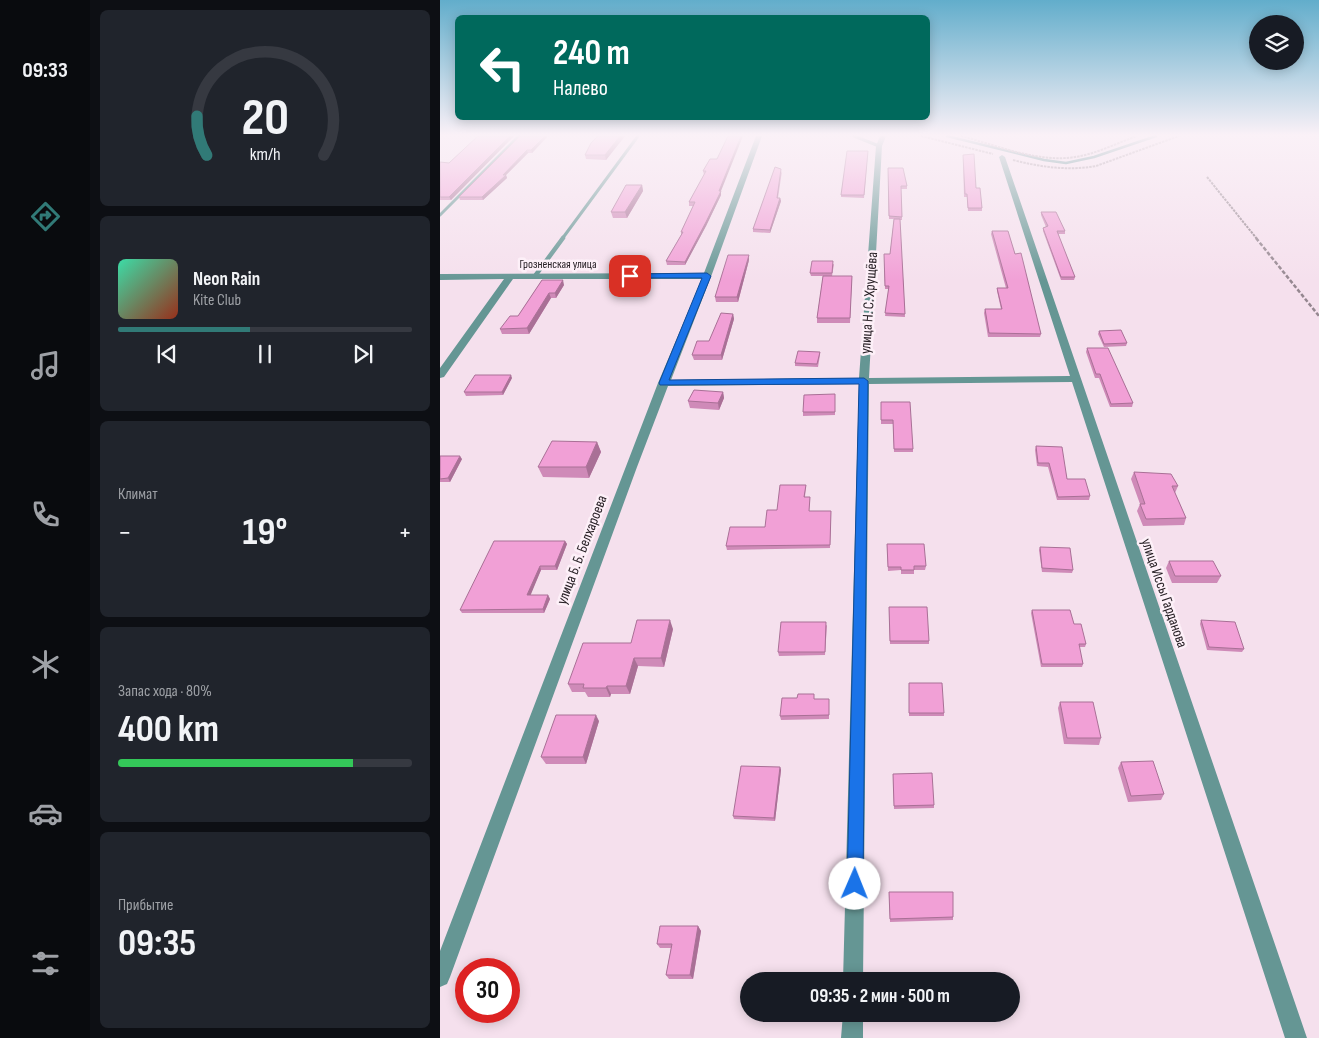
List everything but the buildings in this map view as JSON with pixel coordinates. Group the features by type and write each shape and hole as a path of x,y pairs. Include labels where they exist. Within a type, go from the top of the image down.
{"street":[{"name":"улица Б. Б. Белхароева","path":"440,978 663,383 707,276 741,184"},
{"name":"улица Н. С. Хрущёва","path":"853,972 864,381 878,184"},
{"name":"улица Иссы Гарданова","path":"1011,184 1296,1038"},
{"name":"Грозненская улица","path":"440,277 707,276"},
{"path":"440,375 510,277"},
{"path":"663,383 1075,379"},
{"path":"852,1038 853,1022"}],"lane":[{"path":"440,215 471,184"},
{"path":"535,276 602,184"}],"path":[{"path":"1213,184 1319,316"}],"route":[{"path":"630,276 707,276 663,383 864,381 855,884"}]}
